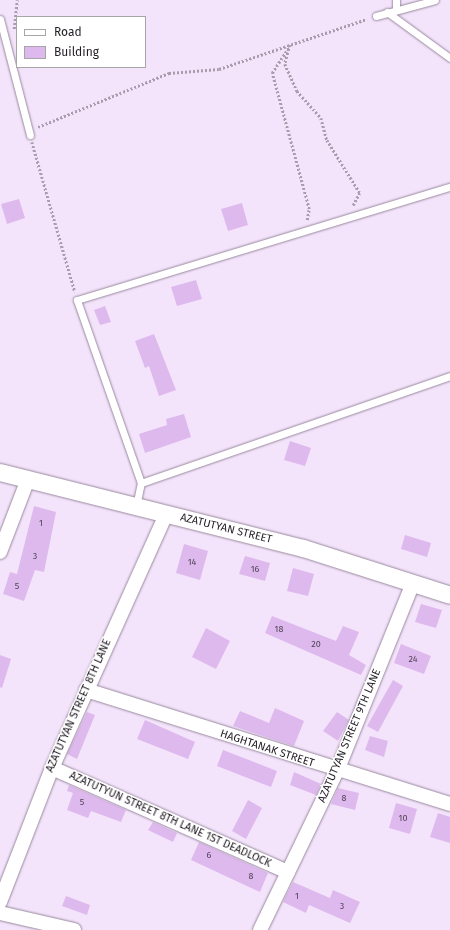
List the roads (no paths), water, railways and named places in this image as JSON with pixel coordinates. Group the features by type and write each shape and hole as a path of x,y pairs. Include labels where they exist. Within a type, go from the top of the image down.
{"street":[{"name":"AZATUTYAN STREET","path":"0,472 303,548 450,595"},
{"path":"0,552 28,480"},
{"name":"AZATUTYAN STREET 8TH LANE","path":"0,902 52,768 166,514"},
{"name":"AZATUTYAN STREET 9TH LANE","path":"260,930 338,771 413,583"},
{"name":"HAGHTANAK STREET","path":"86,690 338,771 450,804"},
{"name":"AZATUTYUN STREET 8TH LANE 1ST DEADLOCK","path":"52,768 288,872"},
{"path":"0,913 74,930"}],"lane":[{"path":"396,0 396,9"},
{"path":"376,16 396,9 435,0"},
{"path":"387,12 450,58"},
{"path":"0,19 30,135"},
{"path":"136,506 141,483 77,300 450,187"},
{"path":"141,483 450,376"}]}
